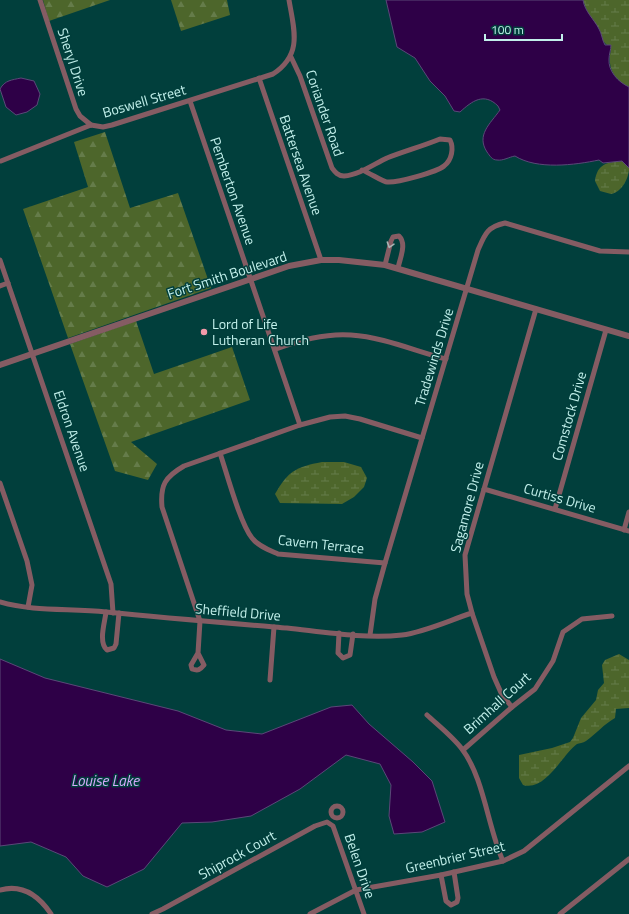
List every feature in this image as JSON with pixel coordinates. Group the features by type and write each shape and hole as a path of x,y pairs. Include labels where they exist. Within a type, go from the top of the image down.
{"street":[{"name":"Sheryl Drive","path":"40,0 76,109 85,121 91,125"},
{"path":"289,0 294,36 294,48 291,57"},
{"name":"Boswell Street","path":"1,161 91,125 103,127 112,126 273,74 283,67 291,57"},
{"name":"Coriander Road","path":"291,57 300,76 332,168 335,172 342,176 362,170 385,159 440,139 450,140 451,143 451,156 445,165 429,172 389,182 383,182 375,175 362,170"},
{"name":"Battersea Avenue","path":"259,78 321,260"},
{"name":"Pemberton Avenue","path":"190,101 250,278 276,348 300,425"},
{"name":"Tradewinds Drive","path":"370,635 375,600 385,563 478,250 488,230 505,223 600,251 629,252"},
{"path":"385,265 391,241 393,237 399,236 402,239 403,246 398,268"},
{"name":"Eldron Avenue","path":"0,260 111,584 113,613"},
{"name":"Fort Smith Boulevard","path":"0,365 250,278 289,266 321,260 356,261 398,268 629,336"},
{"path":"0,286 8,283"},
{"name":"Sagamore Drive","path":"512,706 502,695 494,677 472,613 467,594 465,555 536,309"},
{"name":"Comstock Drive","path":"555,509 606,330"},
{"path":"276,348 312,338 350,335 371,338 446,359"},
{"path":"198,653 200,621 162,507 161,495 163,486 169,474 184,466 220,453 300,425 330,417 345,416 422,438"},
{"name":"Cavern Terrace","path":"220,453 246,527 252,539 264,548 278,554 385,563"},
{"path":"0,483 27,561 32,585 28,607"},
{"name":"Curtiss Drive","path":"484,489 626,531"},
{"path":"626,531 629,512"},
{"name":"Sheffield Drive","path":"0,602 12,606 119,613 370,635 404,634 472,613"},
{"path":"106,612 103,640 104,646 107,650 114,648 116,644 119,613"},
{"name":"Brimhall Court","path":"463,750 512,706 535,689 553,661 563,632 582,620 612,616"},
{"path":"270,680 274,627"},
{"path":"339,633 338,653 343,658 350,655 353,634"},
{"path":"427,715 463,750 474,771 496,846 503,861"},
{"name":"Greenbrier Street","path":"310,914 356,890 441,875 503,861 524,851 629,766"},
{"path":"332,825 334,818"},
{"name":"Shiprock Court","path":"152,914 315,826 327,822 332,825"},
{"name":"Belen Drive","path":"332,825 364,914"},
{"path":"560,914 629,859"},
{"path":"441,875 446,902 451,905 457,902 458,898 454,872"},
{"path":"0,890 8,888 22,889 39,900 51,914"}],"green space":[{"path":"43,0 110,0 49,21"},
{"path":"171,0 227,0 230,15 181,31"},
{"path":"583,0 629,0 629,87 623,84 612,72 610,61 611,49 603,41 599,29 588,14"},
{"path":"105,132 130,208 178,193 211,288 68,338 23,209 88,187 74,142"},
{"path":"622,161 629,168 628,176 622,188 611,194 600,191 595,181 600,167 607,163"},
{"path":"136,321 154,374 232,347 250,400 131,442 157,464 148,480 115,471 70,344"},
{"path":"322,462 344,462 361,467 367,478 364,487 354,497 342,504 280,503 275,494 289,475 299,468"},
{"path":"619,654 629,660 629,708 616,709 615,718 586,741 577,744 571,749 546,778 531,786 523,785 519,778 519,755 552,748 570,742 581,718 596,700 598,690 604,683 602,665 605,660"}],"water":[{"path":"386,0 583,0 588,12 600,31 605,45 611,45 609,63 614,76 629,87 629,168 622,161 603,163 599,160 568,165 545,165 524,160 515,156 502,160 492,159 484,146 483,140 486,130 500,110 498,106 488,99 483,99 469,104 460,112 454,111 445,96 430,81 415,58 397,47"},
{"path":"21,78 34,81 40,94 37,105 27,112 16,115 6,107 0,89 6,82"},
{"name":"Louise Lake","path":"0,659 45,678 178,711 226,730 262,734 331,707 352,705 369,724 413,762 432,781 445,822 422,832 394,834 389,816 391,785 380,764 346,755 300,789 251,816 212,822 182,823 144,869 107,887 83,876 66,857 31,842 0,846"}],"place":[{"name":"Lord of Life Lutheran Church","path":"204,332"}]}
